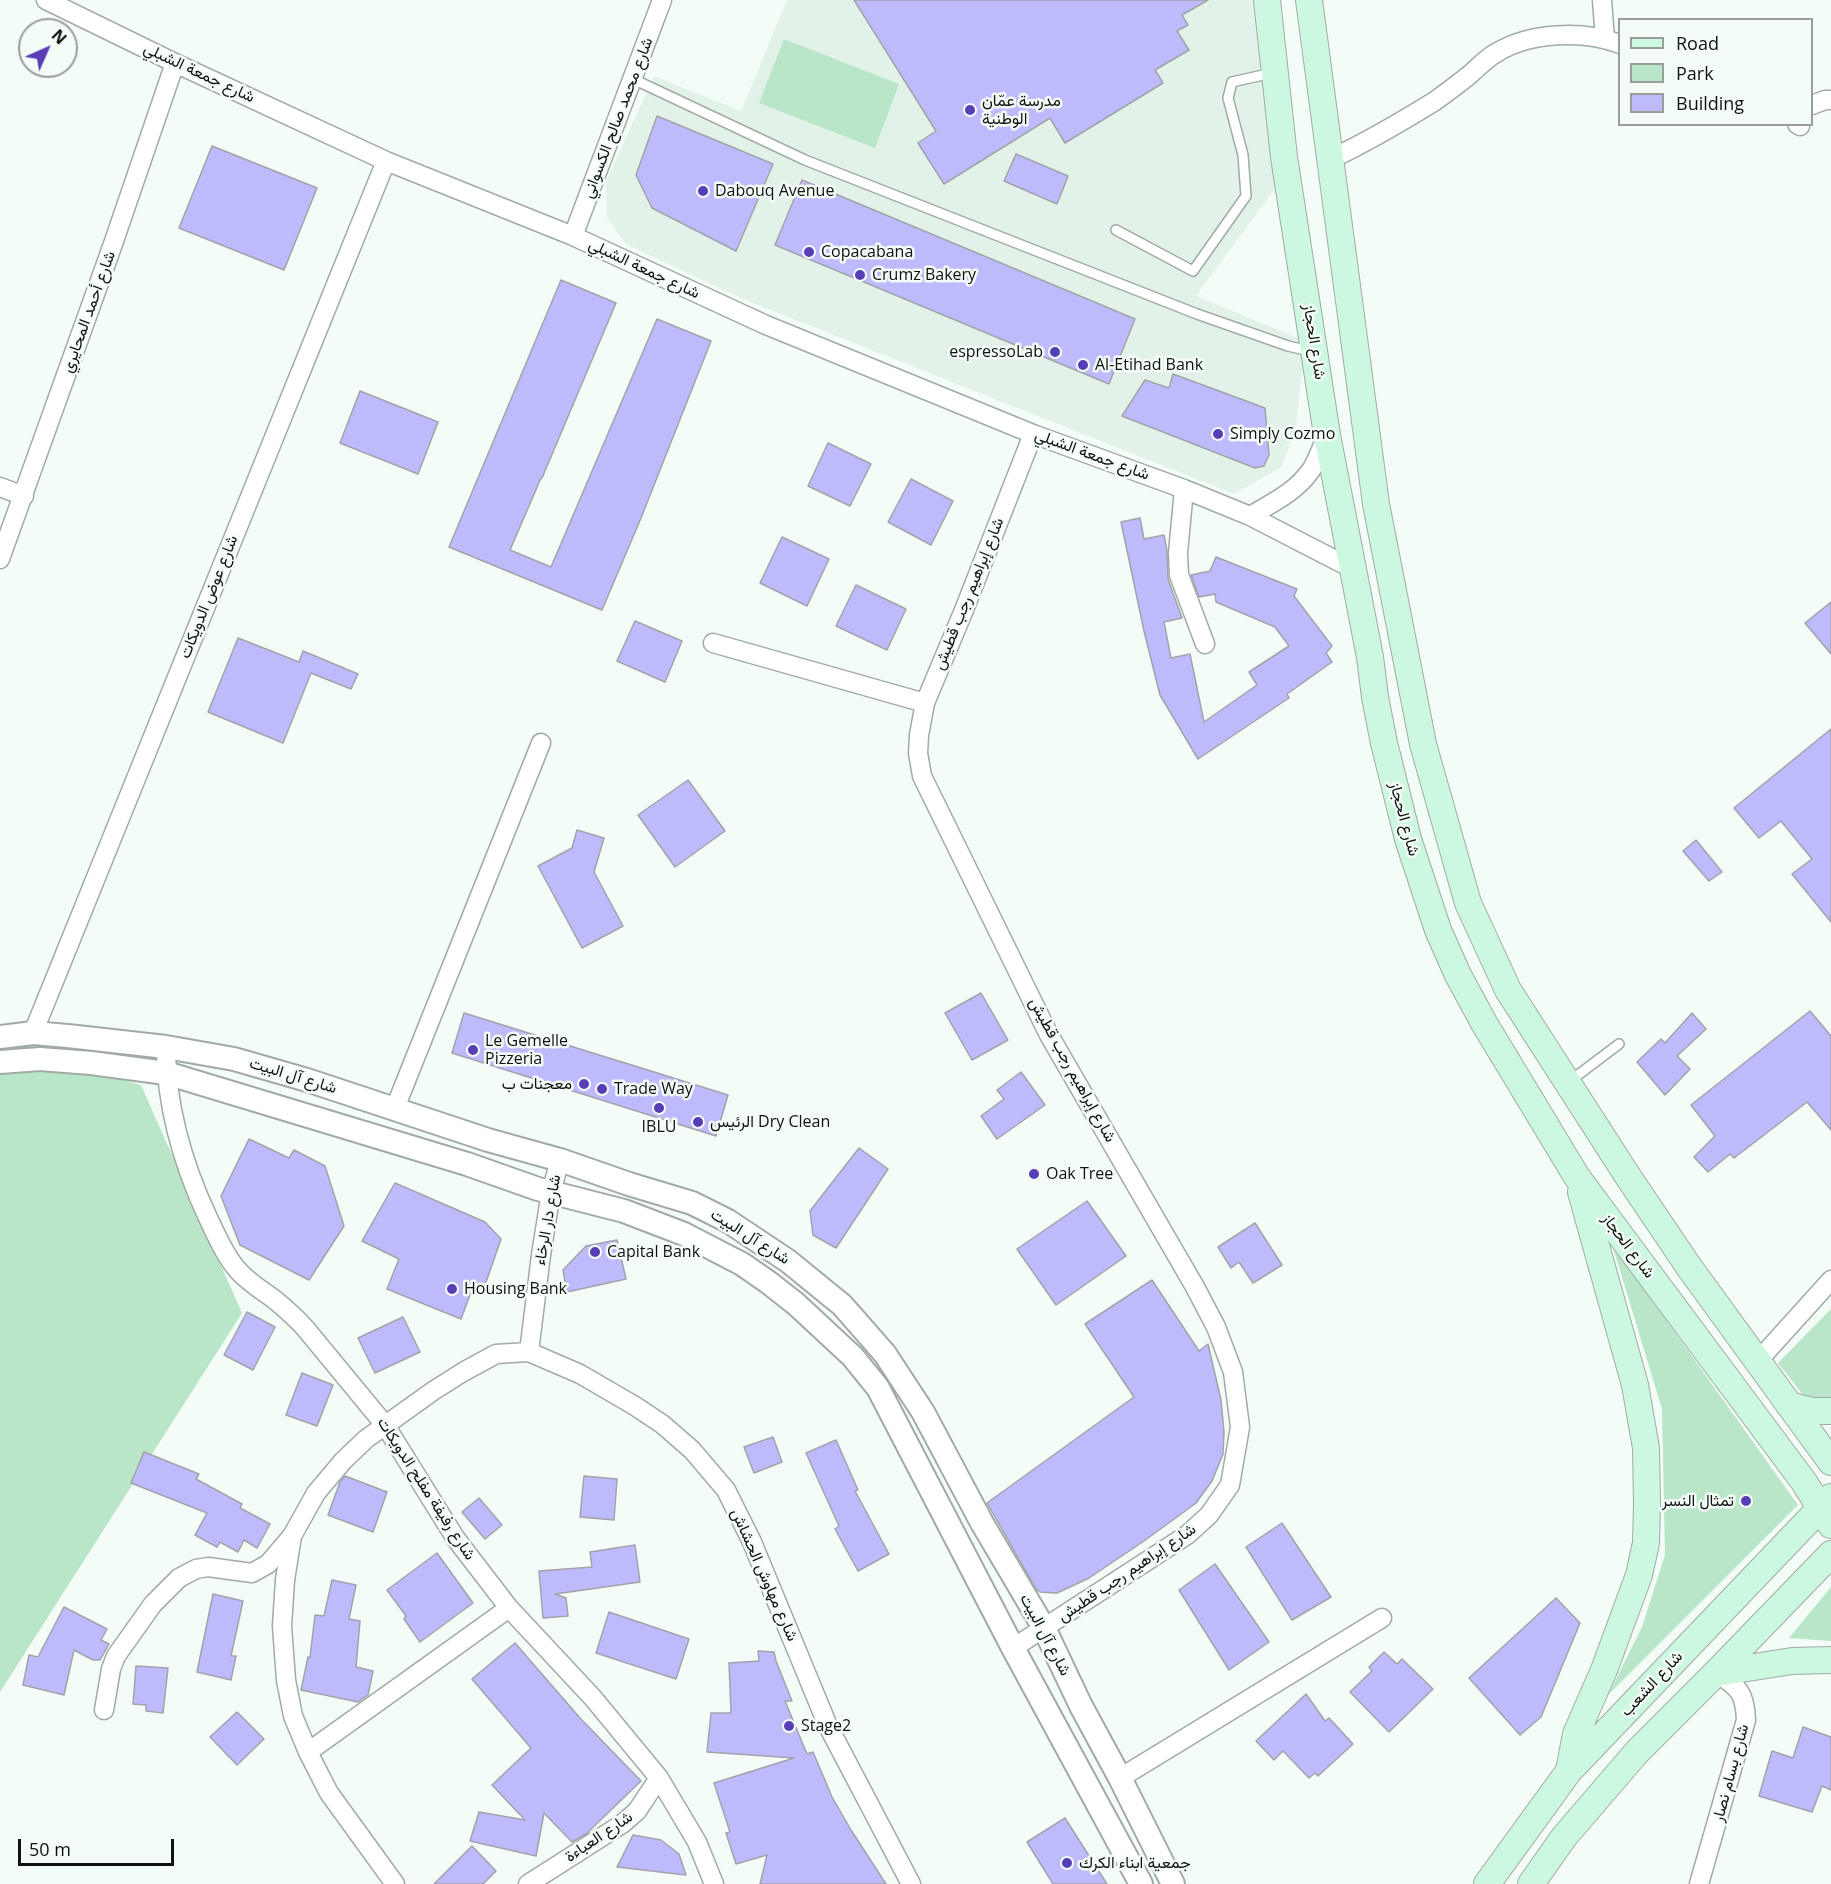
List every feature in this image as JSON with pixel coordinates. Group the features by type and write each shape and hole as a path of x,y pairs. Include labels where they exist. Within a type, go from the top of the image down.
{"main road":[{"name":"شارع الحجاز","path":"1267,0 1284,157 1316,352 1327,435 1384,743 1408,838 1438,930 1458,975 1484,1023 1577,1177 1804,1482 1828,1510"},
{"path":"1309,0 1376,504 1423,744 1468,903 1508,990 1627,1175 1689,1267 1831,1462"},
{"path":"1569,1771 1576,1734 1608,1659 1639,1575 1646,1543 1647,1504 1646,1448 1635,1384 1577,1177"},
{"path":"1789,1405 1813,1412 1831,1411"},
{"name":"شارع الشعب","path":"1487,1884 1569,1771 1724,1608 1828,1510"},
{"path":"1531,1884 1564,1837 1637,1752 1831,1554"},
{"path":"1716,1673 1792,1661 1831,1660"}],"street":[{"name":"شارع جمعة الشبلي","path":"46,0 386,161 573,236 766,325 1033,434 1184,489 1250,516 1353,569"},
{"name":"شارع محمد صالح الكسواني","path":"573,236 662,0"},
{"path":"1331,159 1366,142 1436,99 1495,53 1510,45 1524,40 1573,35 1612,42 1602,0"},
{"name":"شارع أحمد المحايري","path":"0,559 175,63"},
{"path":"1813,105 1831,100"},
{"name":"شارع عوض الدويكات","path":"33,1033 386,161"},
{"name":"شارع إبراهيم رجب قطيش","path":"1013,1648 1187,1535 1209,1515 1230,1485 1240,1427 1233,1372 1216,1327 1196,1287 1049,1035 922,776 918,753 925,703 1033,434"},
{"path":"1250,516 1291,492 1315,463 1327,435"},
{"path":"0,487 24,496"},
{"path":"1184,489 1178,553 1179,575 1205,644"},
{"path":"713,642 925,703"},
{"path":"395,1108 541,743"},
{"name":"شارع آل البيت","path":"0,1037 33,1033 166,1047 234,1059 692,1203 759,1240 842,1305 885,1354 923,1412 982,1523 1044,1628 1081,1706 1173,1884"},
{"name":"شارع رفيفة مفلح الدويكات","path":"166,1047 166,1073 172,1116 183,1158 222,1246 237,1269 293,1315 385,1425 456,1539 509,1608 593,1698 658,1778 697,1842 714,1884"},
{"name":"شارع آل البيت","path":"0,1062 40,1059 166,1073 467,1164 551,1192 624,1211 684,1234 742,1264 768,1282 796,1304 853,1357 878,1388 1013,1648 1141,1884"},
{"name":"شارع دار الرخاء","path":"529,1352 551,1192 560,1160"},
{"path":"1757,1362 1831,1280"},
{"name":"شارع مهاوش الحشاش","path":"395,1884 329,1793 293,1716 286,1680 282,1637 285,1580 292,1536 322,1485 366,1439 463,1372 496,1354 529,1352 580,1374 653,1418 692,1450 726,1490 752,1542 828,1726 911,1884"},
{"path":"104,1710 111,1668 116,1656 153,1604 179,1578 196,1569 208,1567 252,1573 268,1564 292,1536"},
{"path":"308,1752 509,1608"},
{"path":"1120,1778 1382,1618"},
{"name":"شارع بسام نصار","path":"1699,1884 1746,1720 1746,1707 1742,1693 1733,1683 1716,1673"},
{"name":"شارع العباءة","path":"528,1884 622,1824 638,1811 658,1778"}],"lane":[{"path":"1116,230 1193,271 1246,196 1243,155 1228,98 1232,82 1274,72"},
{"path":"633,79 805,160 1197,314 1288,346 1316,352"},
{"path":"1568,1083 1619,1044"}],"shaded area":[{"path":"787,0 1257,0 1277,186 1196,296 1305,341 1296,428 1281,467 1234,494 743,299 626,244 607,218 606,181 654,76 741,111"}],"green space":[{"path":"784,39 899,84 875,148 759,103"},
{"path":"51,1060 141,1085 242,1313 0,1692 0,1072"},
{"path":"1612,1244 1798,1505 1608,1695 1642,1627 1665,1555 1662,1409"},
{"path":"1831,1309 1831,1397 1825,1400 1804,1396 1778,1363"},
{"path":"1831,1587 1831,1641 1789,1638"}],"building":[{"name":"مدرسة عمّان الوطنية","path":"854,0 1208,0 1182,15 1188,25 1177,31 1189,50 1155,70 1163,83 1065,143 1050,118 944,184 918,143 936,131"},
{"name":"Dabouq Avenue","path":"657,116 773,164 736,251 652,208 636,175"},
{"path":"212,146 317,188 284,270 179,228"},
{"path":"1016,154 1068,176 1057,204 1004,181"},
{"path":"802,180 1135,319 1109,384 775,245"},
{"path":"561,280 616,303 510,550 551,567 657,319 711,341 602,610 449,547"},
{"name":"Simply Cozmo","path":"1173,374 1265,408 1269,455 1264,466 1255,468 1122,416 1145,380 1169,388"},
{"path":"360,391 438,422 418,474 340,443"},
{"path":"828,443 871,464 850,506 808,486"},
{"path":"911,479 953,501 931,545 888,522"},
{"path":"1140,518 1144,539 1164,535 1168,579 1182,618 1164,622 1171,658 1190,654 1204,722 1257,685 1249,672 1289,646 1275,627 1216,602 1215,594 1199,597 1191,575 1210,571 1216,557 1297,589 1294,596 1332,646 1326,653 1332,662 1287,694 1289,698 1198,759 1160,695 1144,631 1121,522"},
{"path":"782,537 829,559 807,606 760,583"},
{"path":"856,585 906,609 887,650 836,626"},
{"path":"1831,602 1831,654 1805,623"},
{"path":"635,621 682,641 665,682 617,661"},
{"path":"238,638 299,662 303,651 358,674 351,689 311,673 283,743 208,712"},
{"path":"1831,729 1831,922 1792,874 1812,859 1781,821 1759,838 1734,808"},
{"path":"688,780 725,831 675,867 638,815"},
{"path":"577,830 604,838 594,872 623,926 582,948 538,866 572,848"},
{"path":"1696,840 1722,872 1709,881 1683,851"},
{"path":"981,993 1008,1040 972,1060 945,1013"},
{"path":"1810,1011 1831,1036 1831,1130 1807,1102 1734,1158 1730,1154 1708,1172 1694,1157 1715,1136 1691,1105"},
{"path":"464,1013 728,1095 716,1136 452,1053"},
{"path":"1692,1013 1706,1029 1677,1056 1690,1069 1665,1095 1637,1062 1661,1039 1665,1043"},
{"path":"1021,1072 1045,1105 997,1139 981,1116 1004,1099 997,1090"},
{"path":"249,1139 289,1158 294,1150 325,1166 344,1226 309,1280 240,1245 221,1196"},
{"path":"859,1148 888,1169 836,1248 813,1235 810,1211"},
{"path":"395,1183 485,1222 501,1239 484,1288 474,1284 461,1319 387,1289 399,1259 362,1241"},
{"path":"1087,1201 1126,1256 1056,1305 1017,1249"},
{"path":"1255,1223 1282,1265 1253,1283 1239,1262 1231,1268 1218,1247"},
{"path":"617,1240 626,1279 567,1292 563,1270 586,1246"},
{"path":"1152,1280 1199,1351 1208,1344 1221,1400 1224,1432 1223,1454 1212,1481 1196,1503 1089,1578 1057,1593 1040,1592 1036,1589 987,1503 1134,1397 1085,1324"},
{"path":"247,1312 275,1327 253,1370 224,1355"},
{"path":"403,1317 420,1352 375,1373 358,1338"},
{"path":"302,1373 333,1385 317,1426 286,1415"},
{"path":"773,1437 782,1462 754,1473 744,1447"},
{"path":"836,1440 858,1490 855,1491 889,1554 858,1571 835,1529 839,1526 806,1453"},
{"path":"144,1452 199,1474 196,1479 242,1504 240,1508 270,1524 257,1548 244,1540 238,1552 220,1542 217,1547 195,1535 207,1513 131,1483"},
{"path":"345,1476 387,1492 373,1532 328,1515 340,1482"},
{"path":"584,1476 617,1479 614,1520 580,1517"},
{"path":"479,1498 502,1525 485,1539 462,1512"},
{"path":"1282,1523 1331,1597 1292,1620 1246,1547"},
{"path":"635,1545 640,1582 555,1594 566,1598 568,1616 543,1618 539,1571 592,1567 590,1552"},
{"path":"437,1553 473,1603 420,1642 404,1619 406,1616 387,1590"},
{"path":"1215,1564 1269,1642 1229,1670 1179,1590"},
{"path":"332,1580 356,1585 349,1619 360,1621 356,1667 373,1671 368,1695 358,1702 301,1690 308,1657 310,1657 315,1615 324,1616"},
{"path":"213,1594 243,1601 231,1656 236,1656 231,1680 197,1672"},
{"path":"1556,1598 1580,1623 1541,1717 1520,1735 1469,1678"},
{"path":"64,1607 107,1629 101,1640 109,1644 100,1660 93,1660 74,1650 64,1695 23,1685 29,1655 38,1657"},
{"path":"609,1612 689,1639 676,1679 596,1653"},
{"path":"515,1643 580,1718 641,1781 586,1834 572,1842 544,1813 536,1856 470,1841 479,1812 525,1820 492,1785 531,1748 472,1679"},
{"path":"758,1651 774,1652 792,1701 785,1701 807,1754 813,1752 832,1797 886,1884 760,1884 767,1855 736,1864 726,1833 730,1832 714,1783 794,1758 707,1752 711,1713 731,1713 729,1663 759,1661"},
{"path":"1384,1652 1397,1664 1402,1659 1433,1689 1389,1732 1350,1692 1372,1671 1369,1667"},
{"path":"136,1666 168,1668 163,1713 146,1711 146,1705 133,1704"},
{"path":"1306,1694 1325,1721 1329,1718 1353,1744 1318,1776 1315,1773 1309,1778 1283,1751 1274,1760 1256,1741"},
{"path":"237,1712 264,1739 237,1765 210,1737"},
{"path":"1803,1727 1831,1737 1831,1790 1822,1786 1812,1812 1759,1796 1772,1751 1793,1758"},
{"name":"جمعية ابناء الكرك","path":"1065,1818 1107,1884 1053,1884 1027,1842"},
{"path":"633,1835 661,1840 679,1854 686,1875 617,1867"},
{"path":"472,1846 496,1871 483,1884 434,1884"}],"place":[{"name":"مدرسة عمّان الوطنية","path":"970,110"},
{"name":"Dabouq Avenue","path":"703,191"},
{"name":"Copacabana","path":"809,252"},
{"name":"Crumz Bakery","path":"860,275"},
{"name":"espressoLab","path":"1055,352"},
{"name":"Al-Etihad Bank","path":"1083,365"},
{"name":"Simply Cozmo","path":"1218,434"},
{"name":"Le Gemelle Pizzeria","path":"473,1050"},
{"name":"معجنات ب","path":"584,1084"},
{"name":"Trade Way","path":"602,1089"},
{"name":"IBLU","path":"659,1108"},
{"name":"الرئيس Dry Clean","path":"698,1122"},
{"name":"Oak Tree","path":"1034,1174"},
{"name":"Capital Bank","path":"595,1252"},
{"name":"Housing Bank","path":"452,1289"},
{"name":"تمثال النسر","path":"1746,1501"},
{"name":"Stage2","path":"789,1726"},
{"name":"جمعية ابناء الكرك","path":"1067,1863"}]}
